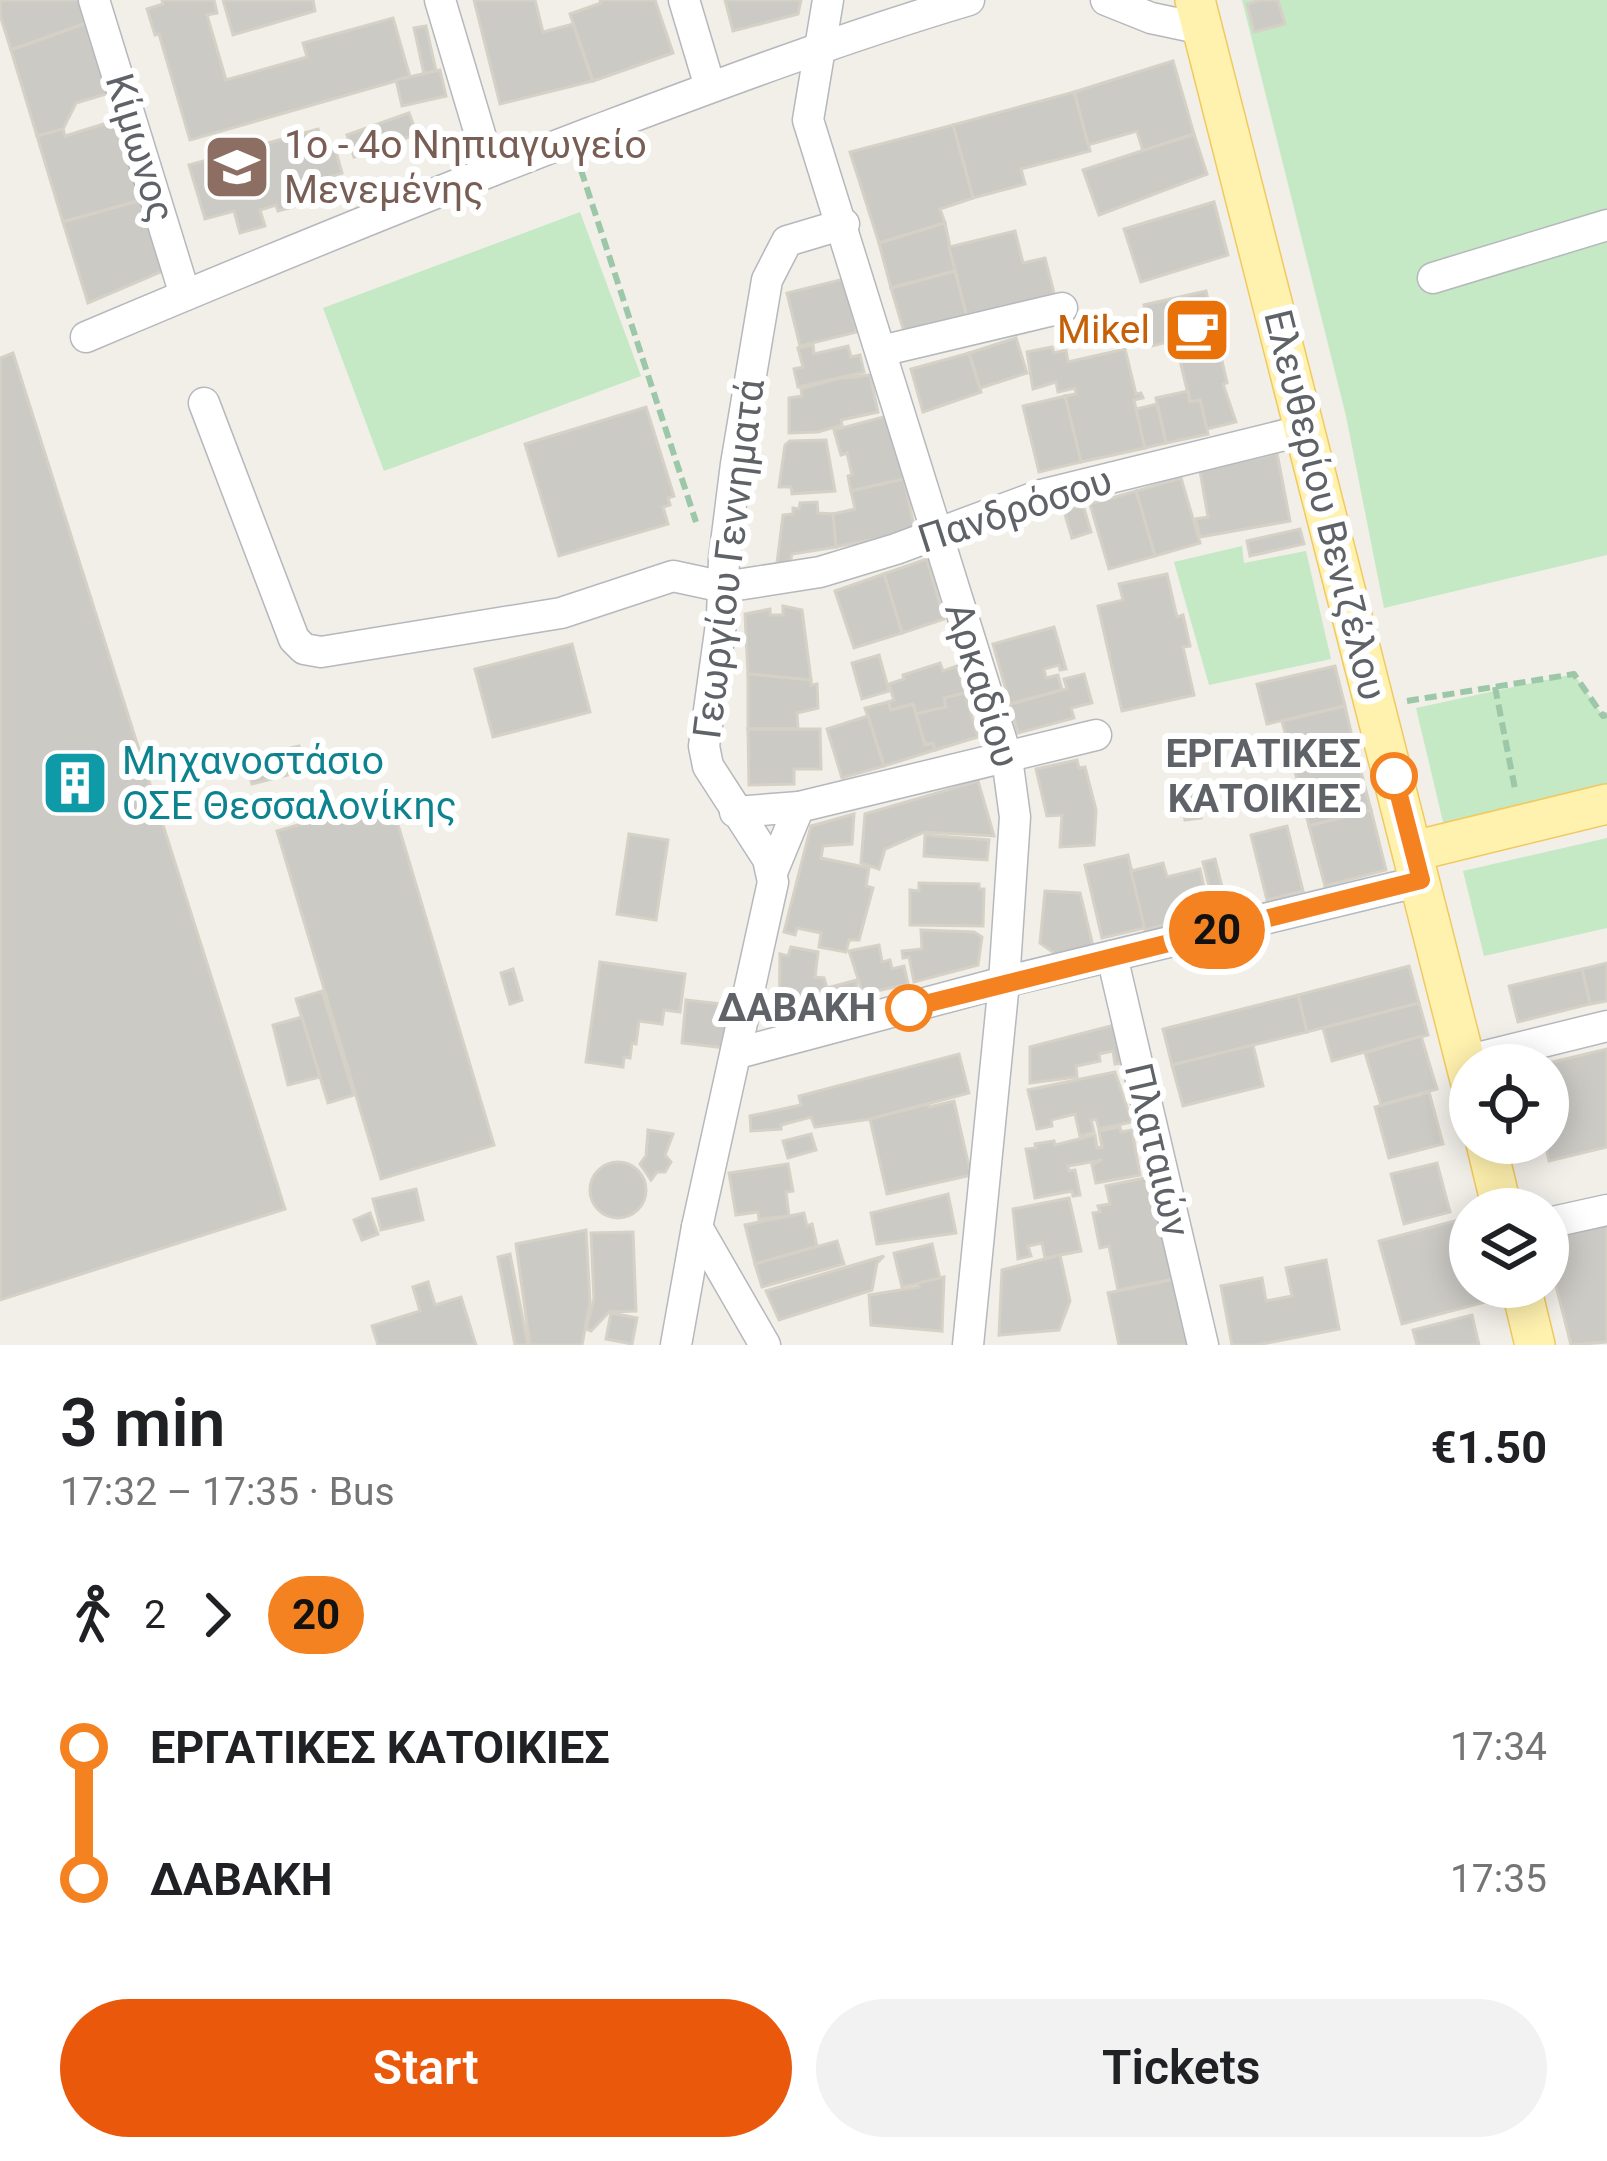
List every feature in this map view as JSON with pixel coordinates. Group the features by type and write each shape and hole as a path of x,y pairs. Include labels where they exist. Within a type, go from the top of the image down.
{"main road":[{"name":"Ελευθερίου Βενιζέλου","path":"1198,15 1462,1044"},
{"path":"1417,866 1522,825 1607,804"},
{"path":"1526,1308 1535,1345"}],"street":[{"name":"Κίμωνος","path":"94,0 185,296"},
{"path":"440,0 490,172"},
{"path":"683,0 710,87"},
{"name":"Αρκαδίου","path":"828,0 808,120 1007,758 1015,817 1004,982 968,1345"},
{"path":"1106,0 1151,18 1198,15"},
{"path":"86,338 572,140 822,45 952,2"},
{"name":"Γεωργίου Γεννηματά","path":"772,870 708,766 704,746 736,464 767,280 787,241 844,224"},
{"path":"1433,278 1607,225"},
{"path":"881,351 1062,308"},
{"name":"Πανδρόσου","path":"204,403 294,639 304,649 321,652 561,614 673,576 724,587 820,572 1041,495 1305,430"},
{"path":"735,812 799,807 1096,736"},
{"path":"676,1345 772,870 799,807"},
{"path":"738,1053 1112,956 1417,866"},
{"name":"Πλαταιών","path":"1112,956 1203,1345"},
{"path":"1548,1044 1607,1025"},
{"path":"1569,1218 1607,1210"},
{"path":"697,1227 765,1345"}],"path":[{"path":"572,140 683,485"},
{"path":"1376,702 1377,706 1574,674 1607,716"},
{"path":"1495,687 1522,825"}],"green space":[{"path":"1242,0 1607,0 1607,555 1384,608 1346,416"},
{"path":"580,212 641,376 384,471 323,308"},
{"path":"1242,546 1244,563 1306,551 1331,659 1209,685 1174,562"},
{"path":"1574,674 1603,716 1607,715 1607,790 1444,826 1416,708"},
{"path":"1607,838 1607,928 1484,956 1463,871"}],"building":[{"path":"0,0 80,0 87,23 11,50"},
{"path":"162,0 214,0 217,13 207,15 226,80 307,57 303,43 393,18 410,77 190,140 159,34 155,35 147,9 163,4"},
{"path":"223,0 313,0 315,11 233,35"},
{"path":"474,0 535,0 543,32 573,24 593,81 500,104"},
{"path":"600,0 655,0 673,53 593,81 570,14"},
{"path":"725,0 801,0 798,14 733,31"},
{"path":"1278,0 1285,24 1254,32 1247,4"},
{"path":"87,23 109,93 76,103 63,129 37,136 11,50"},
{"path":"426,26 436,71 424,74 414,28"},
{"path":"1173,61 1194,134 1143,151 1137,131 1088,145 1074,92"},
{"path":"440,70 446,96 402,106 396,80"},
{"path":"1074,92 1090,151 1021,169 1025,184 973,198 953,125"},
{"path":"409,113 417,134 354,157 347,135"},
{"path":"117,120 141,200 63,222 37,136 63,129 65,136"},
{"path":"953,125 973,198 940,209 945,223 879,243 850,152"},
{"path":"318,129 324,151 335,148 342,173 326,178 328,185 321,187 324,199 278,211 276,205 260,210 265,226 240,233 234,211 205,219 189,165"},
{"path":"1194,134 1207,174 1099,215 1083,170"},
{"path":"141,200 163,271 88,303 63,222"},
{"path":"1214,202 1228,255 1141,282 1124,229"},
{"path":"945,223 955,271 891,288 879,243"},
{"path":"1015,231 1023,263 1045,258 1055,297 967,317 949,247"},
{"path":"955,271 967,317 905,335 891,288"},
{"path":"844,279 857,332 800,346 787,293"},
{"path":"1206,291 1227,383 1223,384 1236,422 1207,429 1200,400 1190,402 1175,340 1152,346 1144,305"},
{"path":"1016,338 1027,373 980,388 969,353"},
{"path":"813,345 814,354 848,346 851,357 860,355 864,372 798,387 794,369 803,367 798,348"},
{"path":"1052,347 1054,353 1066,350 1068,362 1125,349 1136,394 1143,398 1134,400 1145,448 1081,462 1065,396 1076,394 1075,388 1058,392 1056,382 1033,389 1027,352"},
{"name":"Μηχανοστάσιο ΟΣΕ Θεσσαλονίκης","path":"13,353 285,1209 0,1300 0,358"},
{"path":"969,353 981,392 923,412 911,369"},
{"path":"870,375 878,412 841,420 842,425 818,432 789,433 789,398 802,396 801,389"},
{"path":"1188,391 1190,402 1200,400 1208,434 1166,443 1156,398"},
{"path":"1065,396 1081,462 1039,472 1023,406"},
{"path":"1157,404 1166,443 1145,448 1136,409"},
{"path":"646,407 674,496 663,507 668,524 559,556 525,444"},
{"path":"887,416 904,479 851,491 847,453 841,455 834,430"},
{"path":"826,440 835,491 792,494 791,487 779,487 785,445"},
{"path":"1277,453 1290,521 1200,537 1196,519 1208,517 1200,471"},
{"path":"1181,478 1200,543 1155,556 1136,491"},
{"path":"904,479 915,531 836,547 833,514 855,509 851,491"},
{"path":"1136,491 1155,556 1109,569 1090,504"},
{"path":"817,502 818,513 833,514 836,547 792,554 790,563 777,563 783,515 793,514 800,503"},
{"path":"1083,505 1091,532 1072,538 1064,511"},
{"path":"1300,529 1304,544 1250,556 1247,541"},
{"path":"927,559 944,619 902,633 884,574"},
{"path":"884,574 902,633 854,648 835,591"},
{"path":"1167,574 1190,646 1183,647 1194,695 1122,711 1098,606 1123,600 1119,584"},
{"path":"783,606 802,610 811,680 748,674 745,614 770,609 770,615 783,615"},
{"path":"1054,627 1066,669 1060,670 1059,665 1044,669 1046,678 1058,675 1062,690 1010,704 993,644"},
{"path":"572,644 590,712 493,737 475,669"},
{"path":"879,655 889,691 862,699 852,663"},
{"path":"940,663 943,671 957,666 965,693 944,698 946,707 916,714 913,704 891,710 888,702 894,700 889,684"},
{"path":"1335,666 1345,706 1267,724 1257,684"},
{"path":"748,674 811,680 811,685 817,684 818,708 797,713 798,729 748,729"},
{"path":"1084,674 1092,703 1071,708 1074,718 1018,733 1010,704 1067,689 1064,679"},
{"path":"965,693 978,737 935,750 933,743 925,745 916,714 946,707 944,698"},
{"path":"888,702 891,710 913,704 925,745 933,743 935,750 884,766 865,708"},
{"path":"1345,706 1354,745 1292,760 1282,721"},
{"path":"868,716 884,766 842,778 827,729"},
{"path":"748,729 820,729 821,769 794,769 794,784 749,785"},
{"path":"1354,745 1371,810 1309,826 1292,760"},
{"path":"299,746 304,771 252,784 246,758"},
{"path":"1077,760 1079,768 1085,767 1096,810 1094,845 1060,847 1062,815 1047,816 1036,769"},
{"path":"978,781 994,836 924,832 885,849 879,869 861,863 865,814"},
{"path":"1197,795 1201,818 1185,820 1181,798"},
{"path":"390,798 494,1145 381,1179 277,831"},
{"path":"1371,810 1386,870 1325,886 1309,826"},
{"path":"854,814 852,844 823,846 821,858 869,868 866,886 873,888 859,940 849,940 846,952 819,947 821,933 797,928 795,935 784,932 811,826"},
{"path":"1287,826 1303,891 1267,900 1251,835"},
{"path":"629,834 668,840 656,920 617,914"},
{"path":"925,835 989,840 987,860 924,856"},
{"path":"1128,855 1145,928 1102,938 1085,865"},
{"path":"1215,859 1228,910 1145,930 1131,871 1163,863 1167,877 1200,869 1204,887 1209,886 1203,862"},
{"path":"919,883 979,884 984,889 983,926 910,925 910,890 919,891"},
{"path":"1045,891 1080,893 1094,950 1061,958 1040,943"},
{"path":"921,930 974,932 982,937 978,965 914,982 909,957 903,958 902,951 922,949"},
{"path":"879,945 882,962 890,960 892,969 904,966 908,984 863,994 849,951"},
{"path":"791,947 818,952 815,977 824,978 827,988 857,980 856,1006 779,1030 780,954 788,956"},
{"path":"600,962 685,974 680,1012 664,1010 662,1024 639,1021 636,1044 632,1043 630,1058 624,1057 623,1067 586,1062"},
{"path":"1607,963 1607,1001 1590,1004 1582,969"},
{"path":"1409,966 1419,1003 1307,1032 1298,995"},
{"path":"513,969 522,1000 510,1004 501,973"},
{"path":"1582,969 1590,1004 1518,1022 1509,986"},
{"path":"322,991 354,1095 328,1103 296,999"},
{"path":"1298,995 1307,1032 1172,1065 1163,1029"},
{"path":"686,1000 731,1005 726,1048 682,1043"},
{"path":"1419,1003 1428,1035 1332,1061 1323,1028"},
{"path":"302,1017 320,1077 288,1085 273,1025"},
{"path":"1122,1023 1129,1062 1115,1064 1113,1051 1099,1054 1100,1061 1076,1066 1077,1077 1030,1083 1030,1047"},
{"path":"1421,1036 1437,1089 1381,1105 1365,1053"},
{"path":"1253,1045 1263,1086 1183,1106 1172,1065"},
{"path":"1607,1049 1607,1147 1569,1156 1569,1058"},
{"path":"959,1054 969,1093 870,1119 815,1127 811,1117 781,1125 781,1129 751,1131 750,1116 801,1105 799,1096"},
{"path":"1115,1072 1132,1122 1099,1129 1096,1119 1091,1120 1094,1132 1080,1136 1075,1114 1037,1129 1028,1090"},
{"path":"1429,1092 1443,1144 1389,1158 1375,1107"},
{"path":"954,1101 971,1175 887,1194 870,1119"},
{"path":"1120,1127 1121,1132 1132,1130 1140,1175 1096,1183 1092,1165 1102,1160 1068,1166 1069,1171 1075,1170 1080,1195 1073,1196 1072,1191 1035,1198 1026,1149 1095,1135 1097,1148 1102,1147 1099,1131"},
{"path":"648,1130 673,1134 665,1155 671,1162 651,1180 640,1164 646,1156"},
{"path":"811,1134 816,1150 788,1158 783,1141"},
{"path":"618,1162 638,1170 646,1190 638,1210 618,1218 598,1210 590,1190 598,1170"},
{"path":"1437,1163 1449,1212 1404,1224 1391,1174"},
{"path":"788,1164 793,1191 786,1192 789,1216 736,1215 729,1173"},
{"path":"1154,1176 1175,1279 1118,1290 1109,1246 1100,1248 1093,1213 1100,1212 1098,1206 1110,1204 1106,1186"},
{"path":"416,1189 423,1220 381,1230 373,1199"},
{"path":"948,1194 956,1233 877,1244 871,1213"},
{"path":"1069,1198 1081,1251 1045,1258 1042,1243 1028,1246 1031,1256 1018,1259 1013,1209"},
{"path":"370,1213 378,1234 362,1240 354,1220"},
{"path":"804,1213 817,1246 755,1264 745,1225"},
{"path":"1607,1219 1607,1342 1571,1345 1562,1308 1569,1308 1569,1228"},
{"path":"1449,1223 1449,1308 1463,1308 1402,1324 1379,1241"},
{"path":"586,1230 590,1302 582,1345 530,1345 516,1244"},
{"path":"633,1232 636,1311 609,1312 591,1331 586,1329 594,1299 591,1233"},
{"path":"837,1241 844,1264 762,1287 755,1264"},
{"path":"932,1244 940,1279 902,1287 894,1253"},
{"path":"510,1254 528,1345 515,1345 498,1257"},
{"path":"1060,1255 1070,1301 1059,1330 999,1335 1002,1270"},
{"path":"884,1256 877,1263 872,1290 779,1320 766,1291"},
{"path":"1326,1260 1339,1329 1257,1345 1232,1345 1221,1286 1262,1278 1266,1301 1292,1296 1286,1268"},
{"path":"944,1277 942,1331 871,1325 869,1295 919,1287 918,1283"},
{"path":"1175,1279 1191,1345 1119,1345 1108,1293"},
{"path":"428,1282 435,1305 461,1297 476,1345 378,1345 372,1326 420,1311 413,1287"},
{"path":"611,1313 637,1318 632,1344 606,1339"},
{"path":"1472,1315 1479,1345 1417,1345 1413,1330"}],"bus line":[{"name":"20","path":"909,1008 1421,880 1394,776"}],"place":[{"name":"1o - 4o Νηπιαγωγείο Μενεμένης","path":"237,167"},
{"name":"Mikel","path":"1197,330"},
{"name":"ΕΡΓΑΤΙΚΕΣ ΚΑΤΟΙΚΙΕΣ","path":"1394,776"},
{"name":"Μηχανοστάσιο ΟΣΕ Θεσσαλονίκης","path":"75,783"},
{"name":"ΔΑΒΑΚΗ","path":"909,1008"}]}
